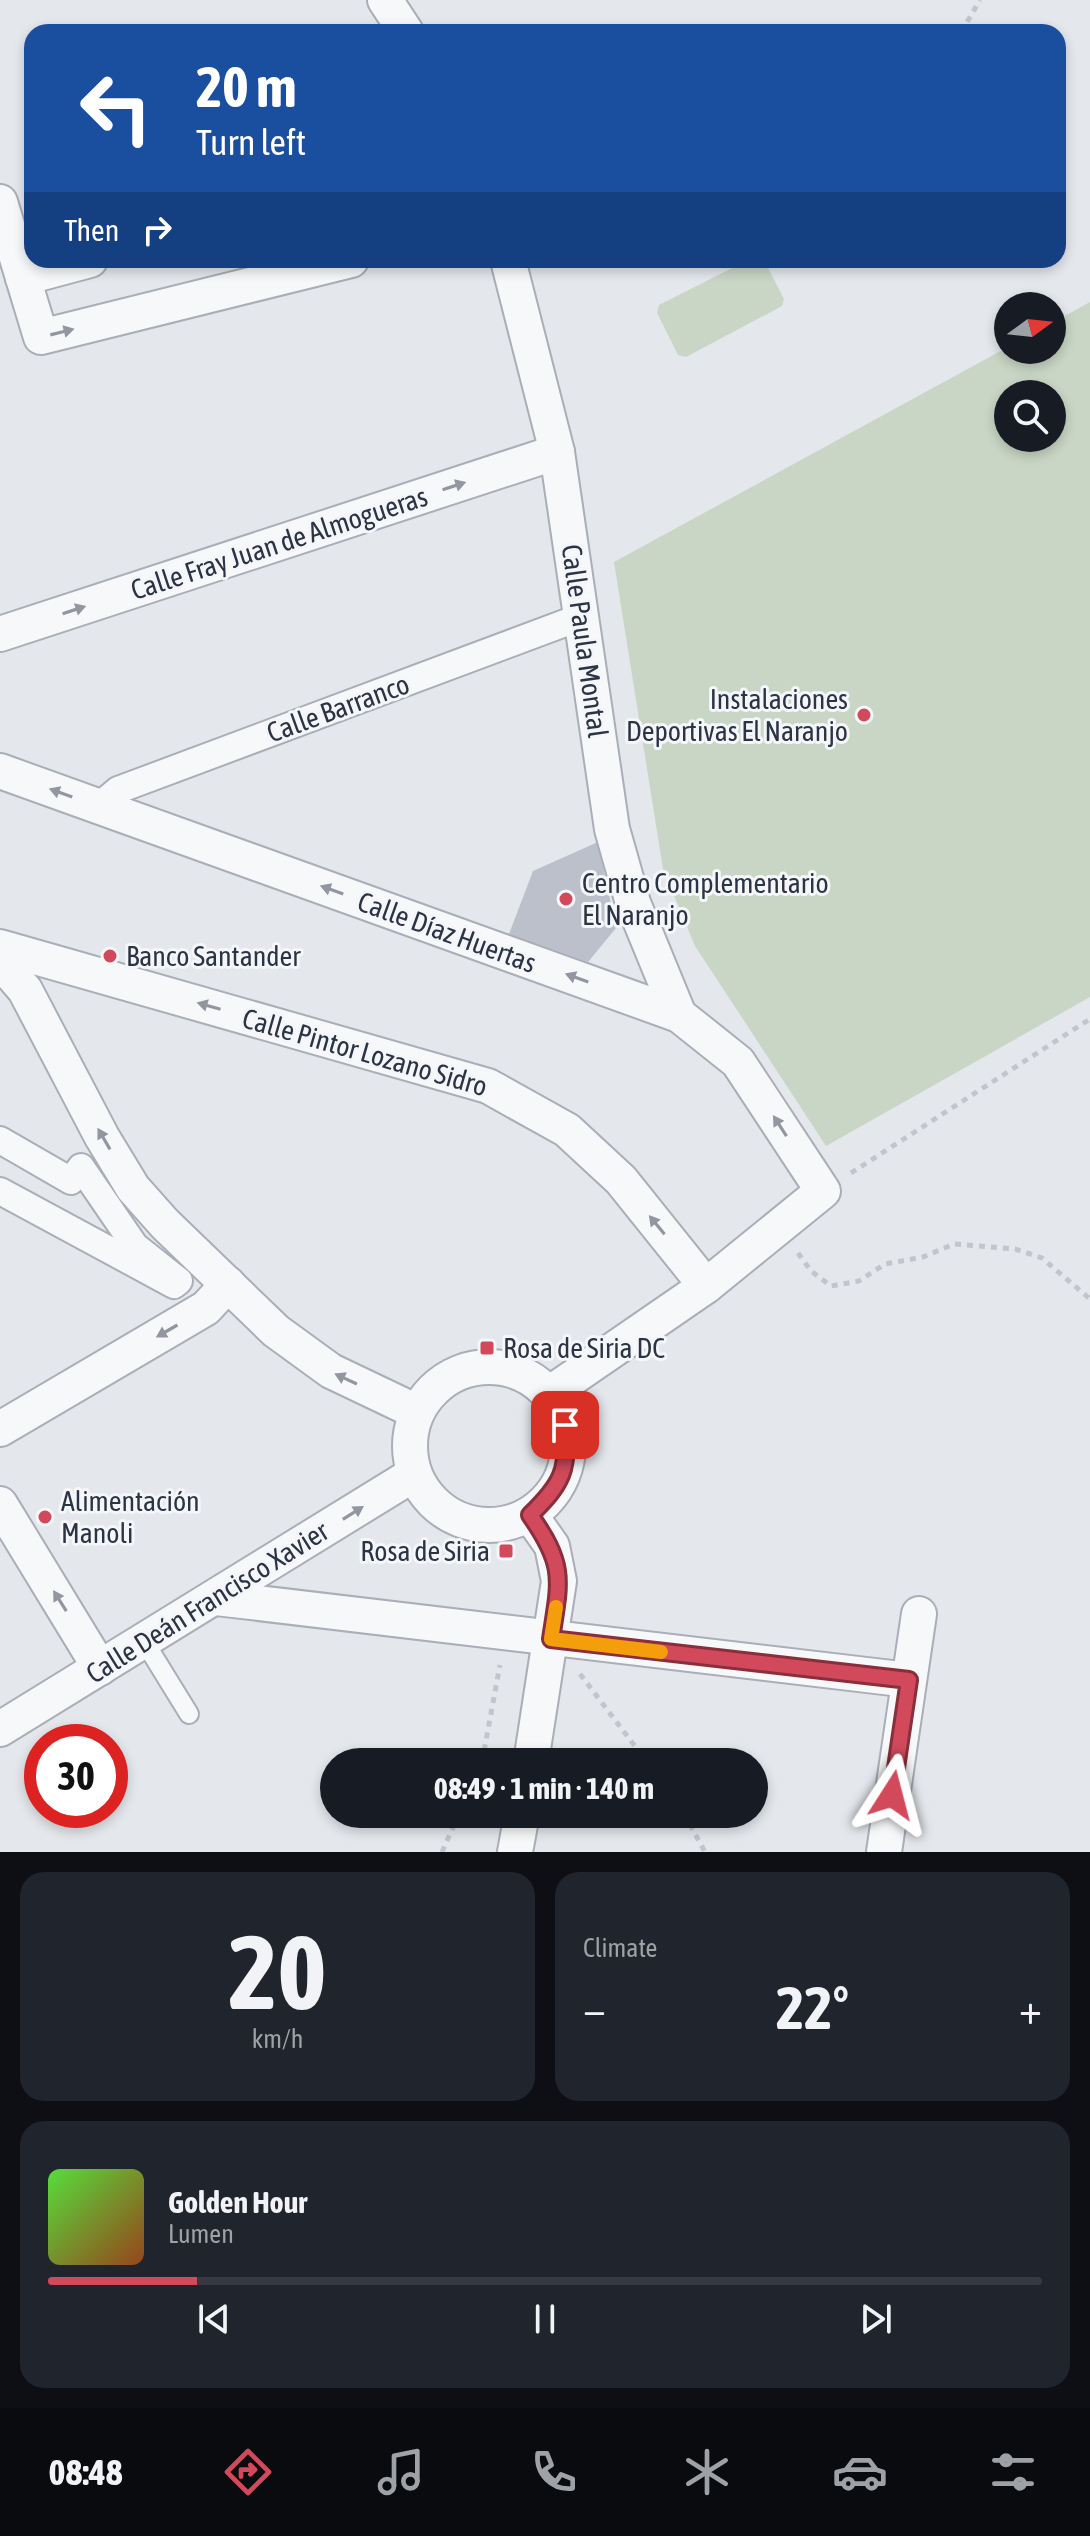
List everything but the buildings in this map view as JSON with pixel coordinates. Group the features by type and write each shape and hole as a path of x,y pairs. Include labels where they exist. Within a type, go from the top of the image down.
{"street":[{"path":"385,0 401,24"},
{"path":"0,202 41,337 319,268"},
{"path":"23,278 60,268"},
{"name":"Calle Paula Montal","path":"510,268 557,452 612,829 633,903 679,1015"},
{"name":"Calle Fray Juan de Almogueras","path":"0,634 557,452"},
{"name":"Calle Barranco","path":"99,806 118,790 581,617"},
{"name":"Calle Díaz Huertas","path":"0,771 679,1015 738,1062 823,1191"},
{"name":"Calle Pintor Lozano Sidro","path":"0,947 488,1086 567,1130 578,1140 621,1180 706,1286"},
{"path":"0,961 25,990 102,1137 135,1246 179,1281 174,1285 0,1191"},
{"path":"0,1140 71,1181 81,1167 228,1284 276,1331 331,1371 417,1412"},
{"path":"0,1160 121,1198"},
{"path":"549,1394 706,1286 823,1191"},
{"path":"0,1429 206,1308 228,1284"},
{"path":"494,1367 524,1375 549,1394 565,1425 568,1460 554,1492 530,1515 497,1526 462,1522 433,1504 414,1474 409,1443 417,1412 435,1387 463,1371 494,1367"},
{"name":"Calle Deán Francisco Xavier","path":"0,1729 414,1474"},
{"path":"0,1504 100,1668"},
{"path":"530,1515 552,1546 559,1581 533,1748"},
{"path":"216,1598 909,1680"},
{"path":"884,1852 919,1614"},
{"path":"515,1852 519,1828"}],"lane":[{"path":"144,1641 189,1714"}],"path":[{"path":"966,24 980,0"},
{"path":"823,1191 1090,1019"},
{"path":"779,1226 811,1271 831,1286 859,1281 885,1264 923,1257 954,1244 1015,1249 1042,1258 1090,1299"},
{"path":"485,1748 506,1633"},
{"path":"551,1639 636,1748"},
{"path":"442,1852 453,1828"},
{"path":"692,1828 705,1852"}],"green space":[{"path":"732,268 768,268 784,299 782,306 686,357 678,355 657,313 659,305"},
{"name":"Instalaciones Deportivas El Naranjo","path":"1090,302 1090,997 826,1146 695,946 663,869 614,562 994,355 994,364 1066,364 1066,315"}],"slow traffic":[{"path":"556,1607 551,1639 661,1652"}],"place":[{"name":"Instalaciones Deportivas El Naranjo","path":"864,715"},
{"name":"Centro Complementario El Naranjo","path":"566,899"},
{"name":"Banco Santander","path":"110,956"},
{"name":"Rosa de Siria DC","path":"487,1348"},
{"name":"Alimentación Manoli","path":"45,1517"},
{"name":"Rosa de Siria","path":"506,1551"}],"route":[{"path":"565,1425 568,1460 554,1492 530,1515 552,1546 559,1581 551,1639 909,1680 892,1795"}]}
